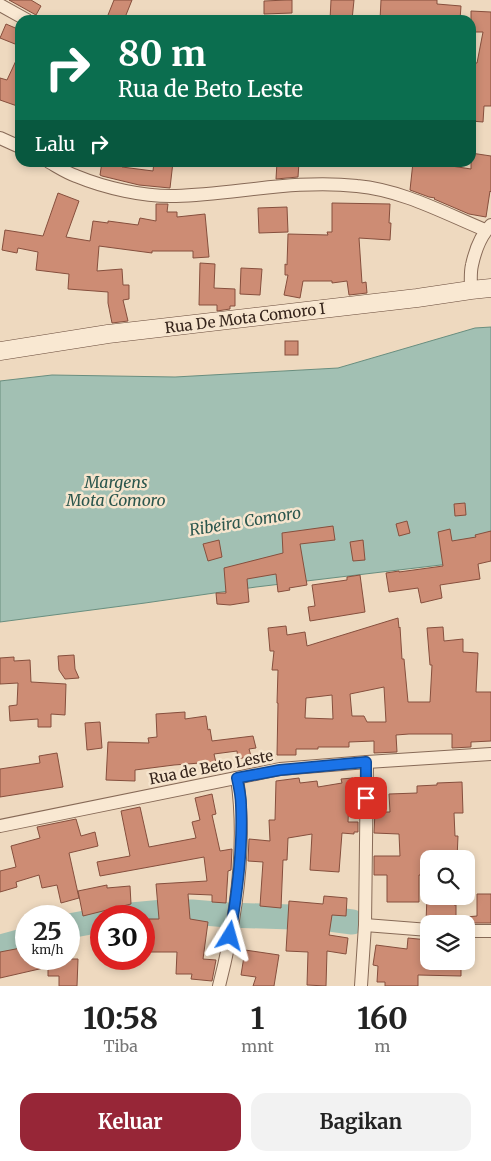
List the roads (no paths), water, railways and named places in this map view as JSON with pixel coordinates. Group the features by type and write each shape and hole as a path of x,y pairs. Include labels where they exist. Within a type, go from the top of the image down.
{"street":[{"path":"0,5 18,15"},
{"path":"0,138 15,146"},
{"path":"58,167 74,176 103,186 139,193 175,196 311,184 358,186 397,194 488,228 479,243 472,267 471,290"},
{"name":"Rua De Mota Comoro I","path":"0,351 108,334 491,288"},
{"name":"Rua de Beto Leste","path":"0,826 280,770 491,754"},
{"path":"361,986 365,924 366,762"},
{"path":"219,986 237,891 241,803 237,778"},
{"path":"365,924 420,929"},
{"path":"475,931 491,931"}],"water":[{"name":"Margens Mota Comoro","path":"491,327 491,559 256,587 0,622 0,381 52,375 175,377 338,368 475,328"}],"waterway":[{"path":"155,913 192,912 322,918 352,922"},
{"path":"80,924 90,922"},
{"path":"4,946 15,943"}],"water label":[{"name":"Ribeira Comoro","path":"245,521"}]}
